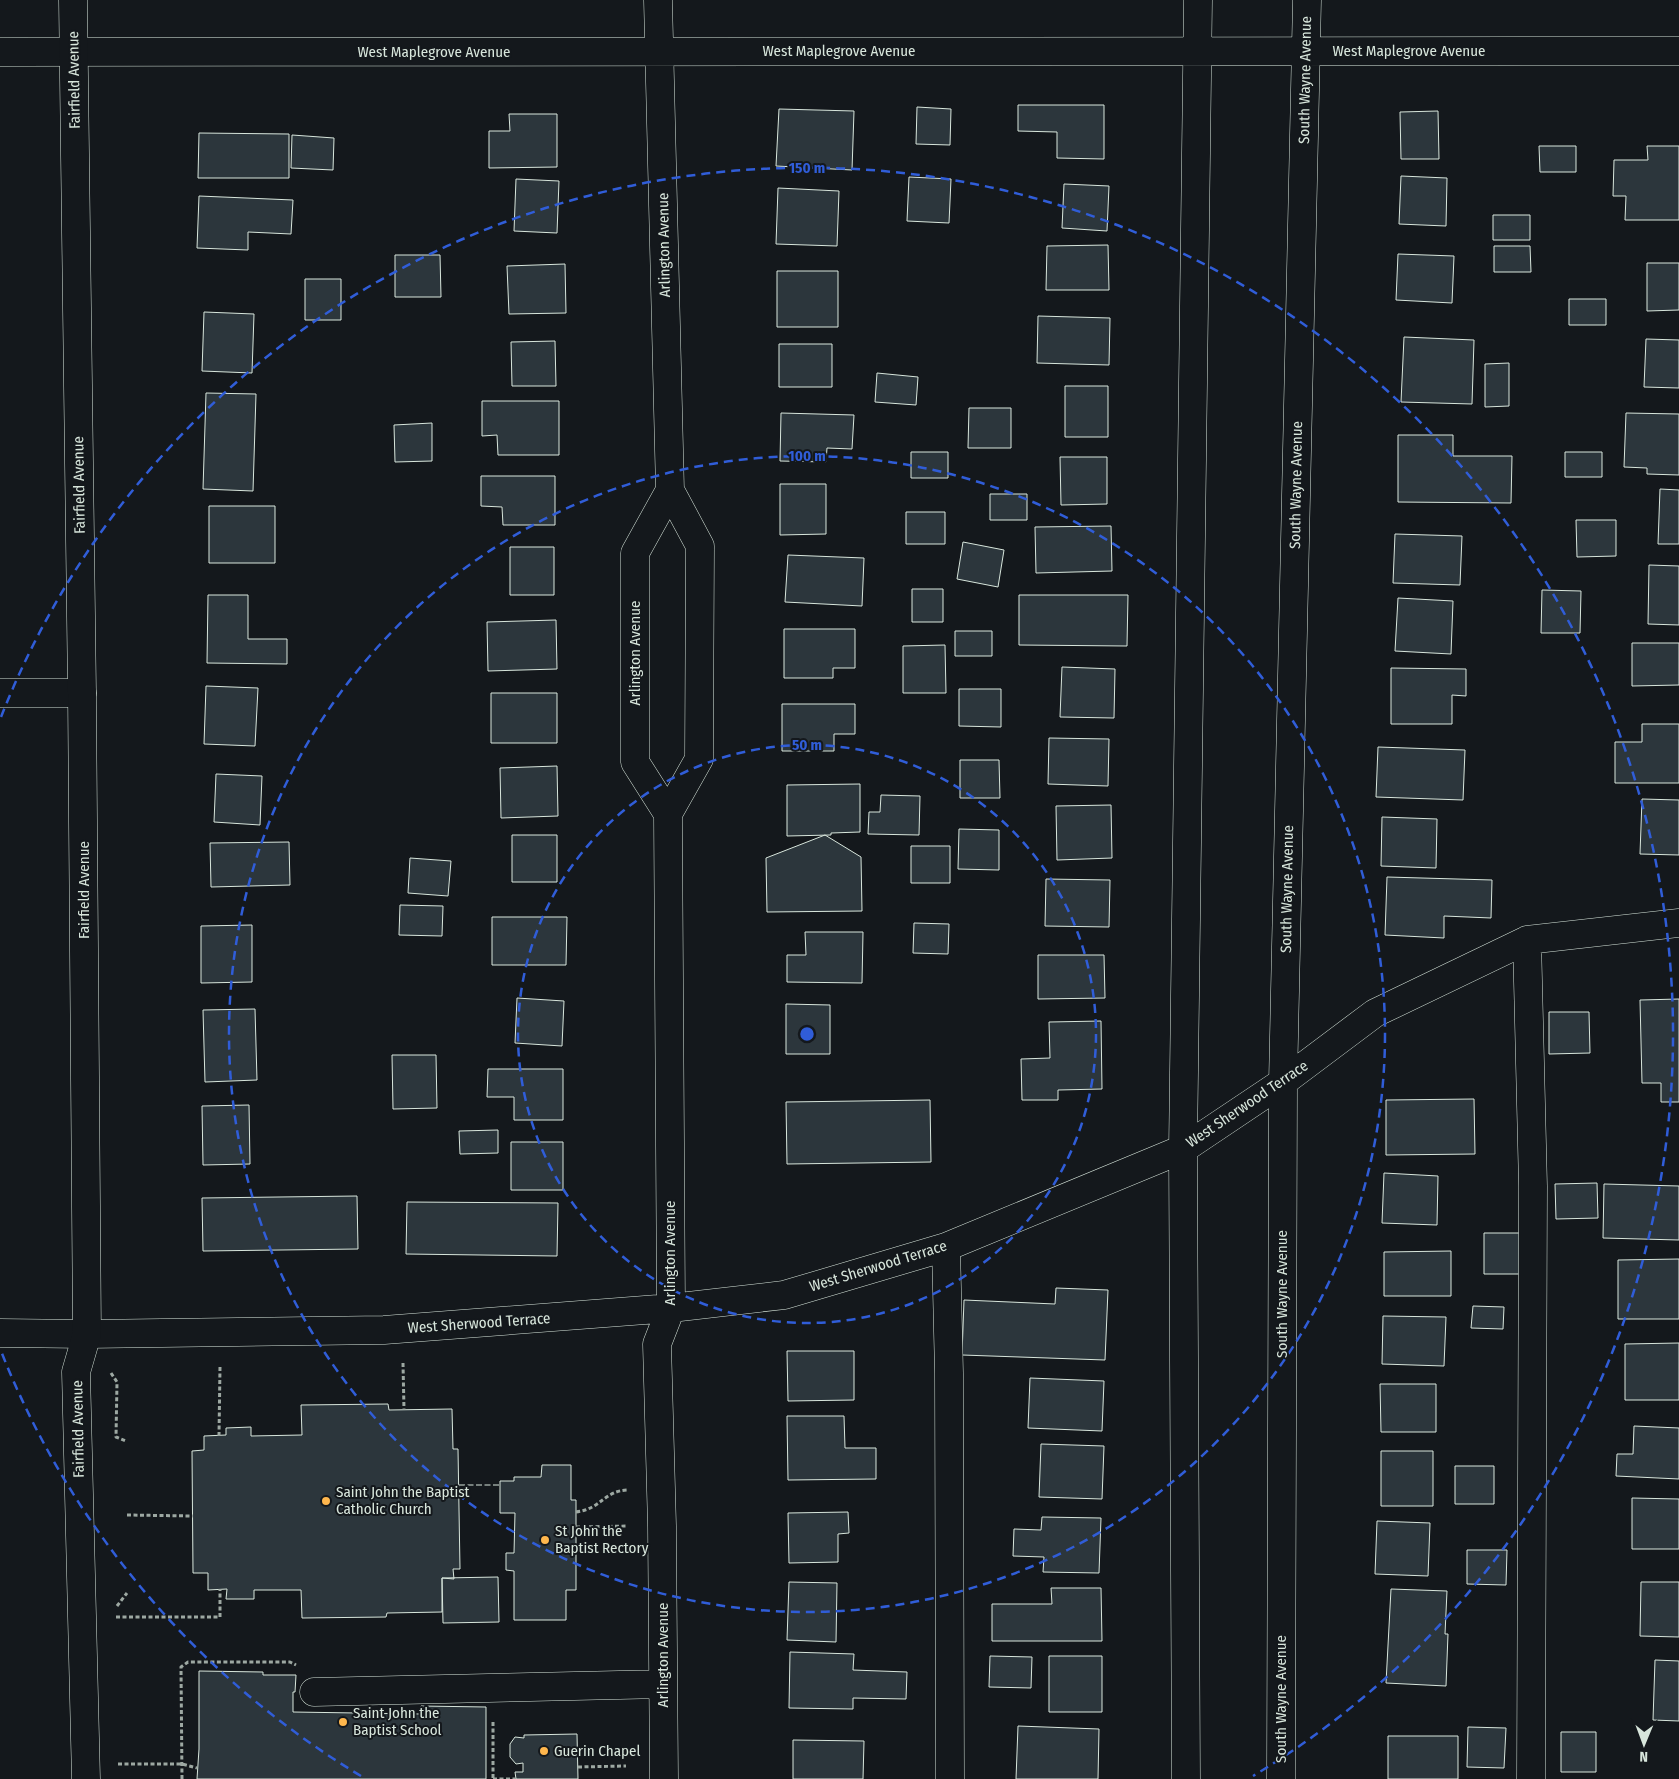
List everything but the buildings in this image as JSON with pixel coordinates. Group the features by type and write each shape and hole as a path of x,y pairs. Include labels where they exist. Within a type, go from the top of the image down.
{"street":[{"name":"Fairfield Avenue","path":"73,0 82,692 87,1334 76,1372 86,1779"},
{"name":"Arlington Avenue","path":"658,0 670,490 700,546 699,759 668,814 671,1308 657,1344 662,1526 664,1779"},
{"path":"1186,1779 1183,1149 1198,0"},
{"name":"South Wayne Avenue","path":"1281,1779 1283,1082 1307,0"},
{"name":"West Maplegrove Avenue","path":"0,52 1679,51"},
{"name":"Arlington Avenue","path":"668,814 634,762 635,553 670,490"},
{"path":"0,693 82,692"},
{"name":"West Sherwood Terrace","path":"0,1333 87,1334 384,1330 671,1308 784,1295 946,1246 1183,1149 1283,1082 1375,1013 1527,940 1679,923"},
{"path":"1527,940 1533,1186 1531,1779"},
{"path":"946,1246 949,1383 950,1779"},
{"path":"314,1692 663,1684"}],"path":[{"path":"403,1362 404,1410"},
{"path":"219,1436 220,1364"},
{"path":"110,1372 117,1382 116,1437 126,1441"},
{"path":"576,1512 586,1511 596,1506 616,1491 661,1489"},
{"path":"127,1515 193,1516"},
{"path":"576,1528 662,1526"},
{"path":"108,1617 220,1618 220,1589"},
{"path":"182,1779 181,1668 188,1662 290,1662 301,1668 314,1692"},
{"path":"492,1688 493,1779 516,1778"},
{"path":"110,1764 182,1764 197,1768"},
{"path":"578,1767 626,1766"}],"fence":[{"path":"459,1485 500,1485"}],"place":[{"name":"Saint John the Baptist Catholic Church","path":"326,1501"},
{"name":"St John the Baptist Rectory","path":"545,1540"},
{"name":"Saint John the Baptist School","path":"343,1722"},
{"name":"Guerin Chapel","path":"544,1751"}]}
